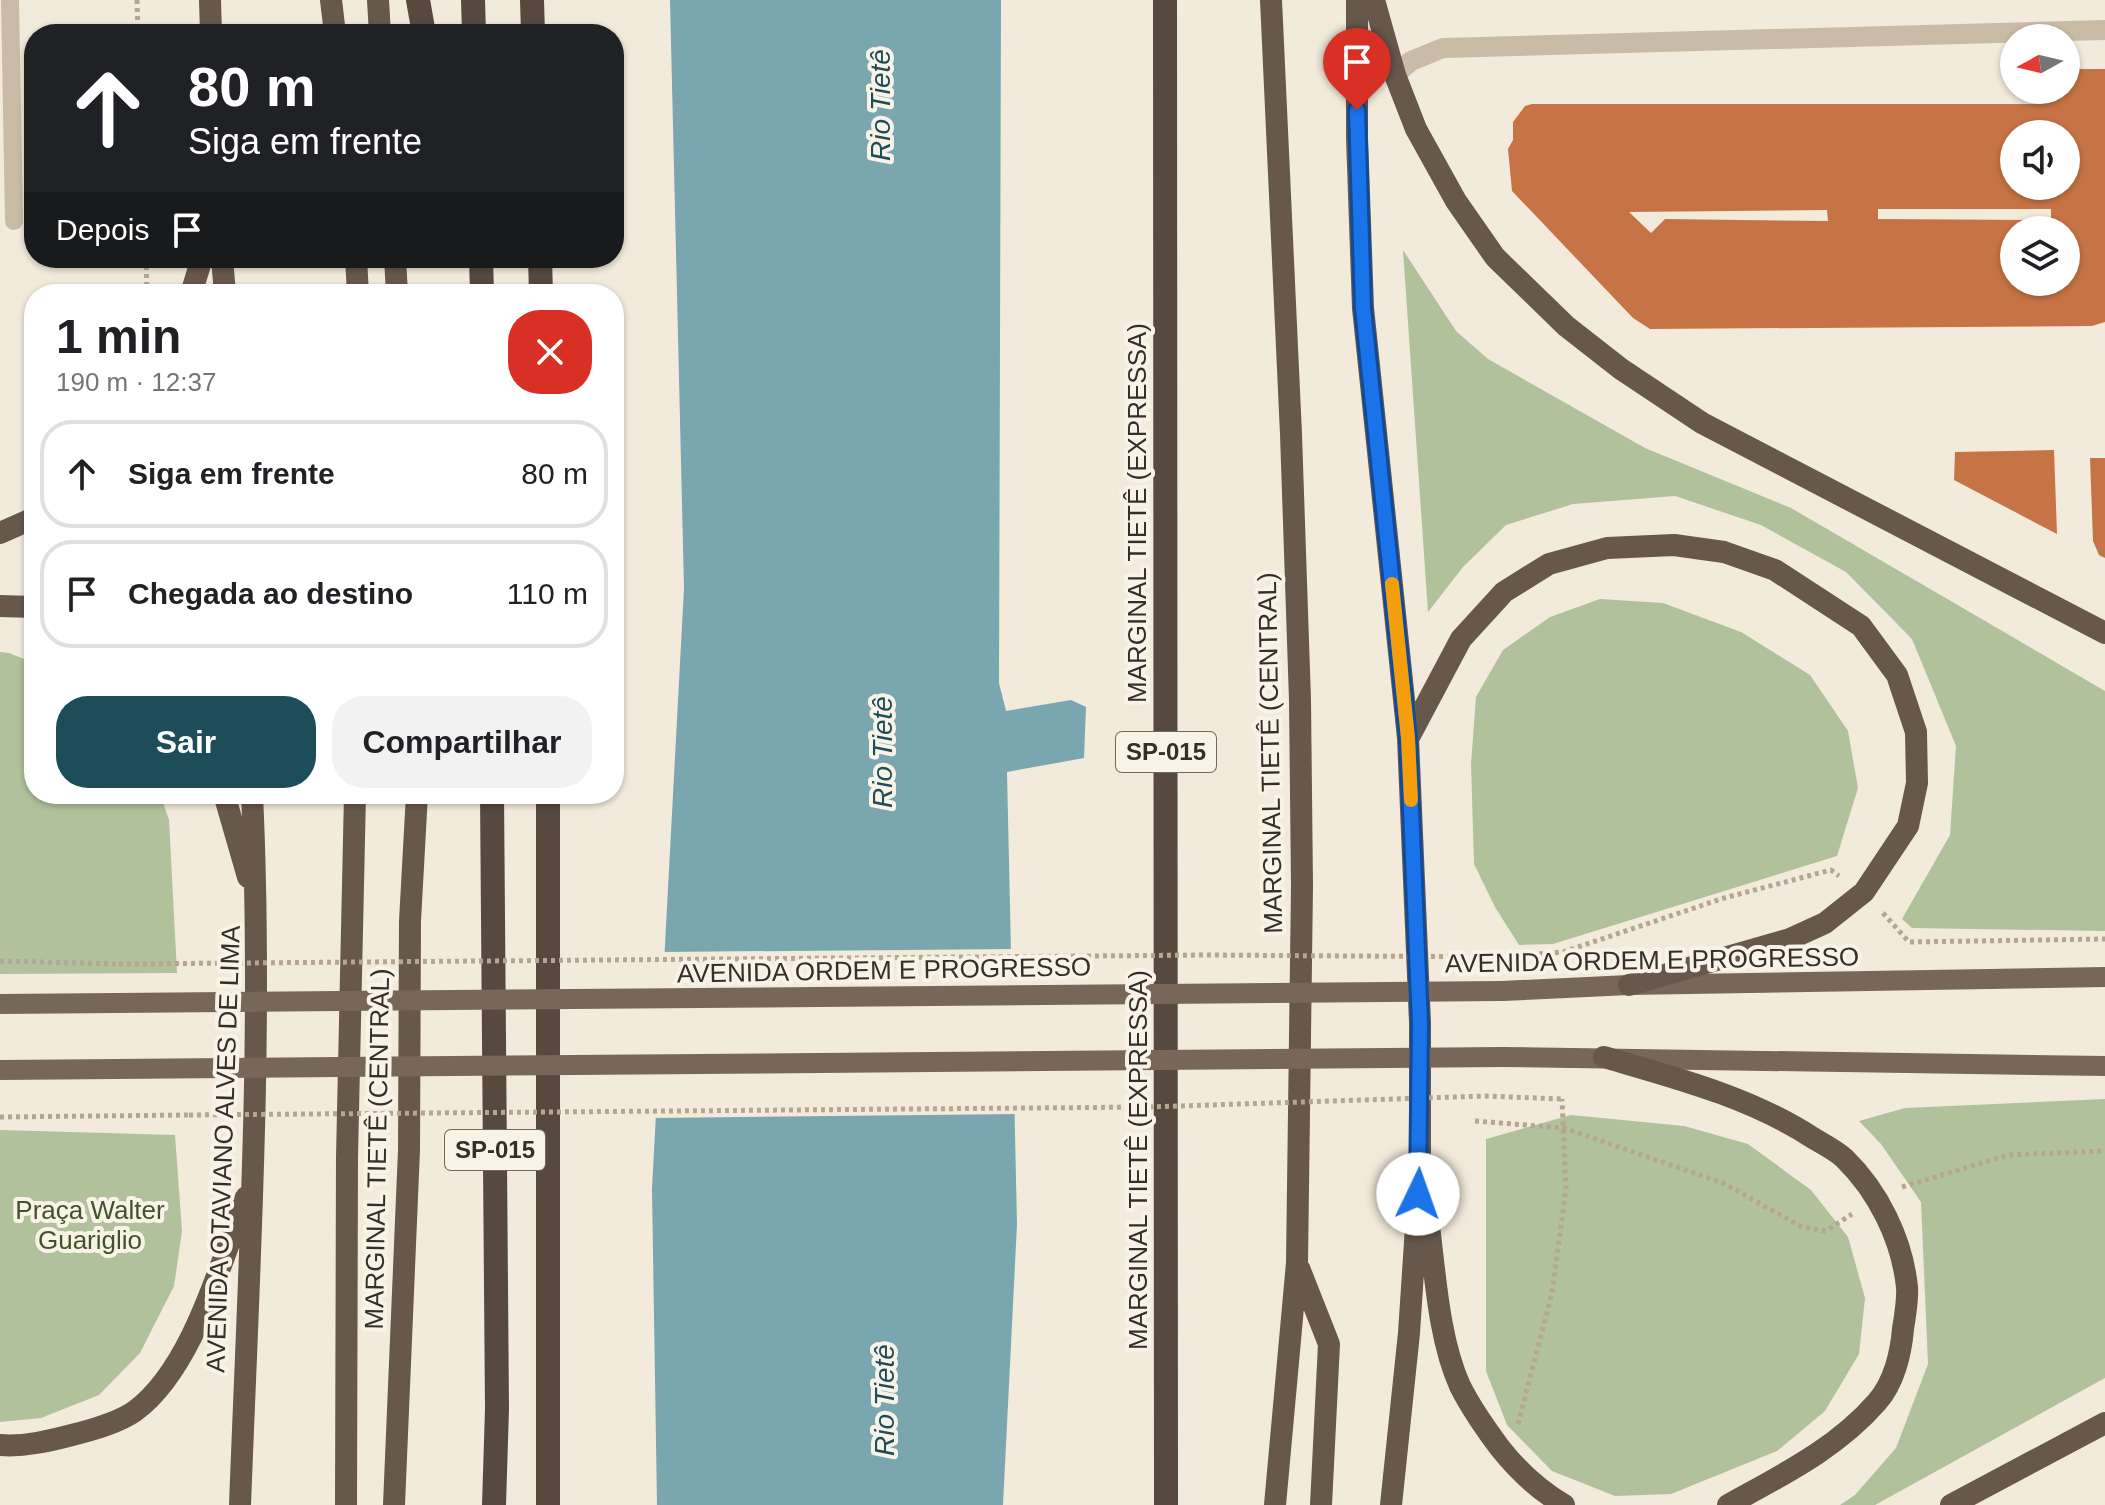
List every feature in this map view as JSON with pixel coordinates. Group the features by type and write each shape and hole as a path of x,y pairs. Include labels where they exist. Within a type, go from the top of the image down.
{"highway":[{"path":"210,0 211,24"},
{"path":"331,0 334,24"},
{"path":"378,0 379,24"},
{"path":"418,0 422,24"},
{"path":"473,0 474,24"},
{"path":"532,0 533,24"},
{"name":"MARGINAL TIETÊ (EXPRESSA)","path":"1165,0 1166,1505"},
{"name":"MARGINAL TIETÊ (CENTRAL)","path":"1271,0 1300,700 1302,886 1297,1263 1275,1505"},
{"path":"1357,0 1357,138 1363,308 1408,738 1420,1023 1420,1166 1409,1333 1391,1505"},
{"path":"1374,0 1395,75 1416,129 1456,201 1495,257 1566,326 1702,423 2105,633"},
{"path":"0,533 24,522"},
{"path":"1408,738 1461,639 1504,592 1549,564 1607,548 1674,545 1724,552 1775,570 1861,626 1897,675 1916,732 1917,783 1908,826 1902,836 1864,892 1825,923 1790,939 1629,985"},
{"path":"0,606 24,607"},
{"path":"227,804 258,913"},
{"name":"AVENIDA OTAVIANO ALVES DE LIMA","path":"240,1505 258,913 253,804"},
{"path":"346,1505 347,1157 355,804"},
{"name":"MARGINAL TIETÊ (CENTRAL)","path":"394,1505 409,1150 410,921 416,804"},
{"name":"SP-015","path":"492,804 497,1394 494,1505"},
{"name":"SP-015","path":"548,804 548,1505"},
{"path":"1604,1057 1747,1103 1788,1122 1843,1157 1875,1196 1893,1228 1907,1288 1901,1356 1880,1400 1847,1433 1815,1457 1728,1505"},
{"path":"1420,1166 1442,1322 1459,1384 1505,1454 1523,1474 1564,1505"},
{"path":"0,1445 46,1442 89,1431 131,1413 151,1398 174,1370 192,1335 252,1181"},
{"path":"1297,1263 1329,1344 1321,1505"},
{"path":"1951,1505 2105,1423"}],"main road":[{"name":"AVENIDA ORDEM E PROGRESSO","path":"0,1004 1502,991 1629,985 2105,977"},
{"path":"0,1070 1503,1057 2105,1066"}],"street":[{"path":"1395,75 1411,61 1443,48 2105,30"}],"lane":[{"path":"10,0 14,221"}],"path":[{"path":"137,0 138,24"},
{"path":"0,961 119,964 1208,955 1499,957 1563,952 1724,898 1831,870"},
{"path":"1894,926 1909,942 2105,939"},
{"path":"0,1117 1148,1107 1485,1096 1562,1099 1566,1189 1552,1293 1523,1414 1505,1454"},
{"path":"1475,1121 1564,1128 1723,1183 1802,1227 1826,1231 1846,1219"},
{"path":"1906,1185 2008,1155 2105,1151"}],"green space":[{"path":"1403,250 1456,331 1488,359 1645,448 1791,508 2105,691 2105,931 1912,928 1902,919 1950,835 1956,746 1912,639 1846,572 1761,525 1675,496 1573,504 1506,525 1463,567 1428,612"},
{"path":"1600,599 1663,603 1741,632 1810,675 1848,731 1858,788 1837,856 1553,944 1519,945 1495,907 1474,864 1471,764 1476,697 1503,650 1550,617"},
{"path":"0,652 24,659 24,804 163,804 169,820 177,973 0,974"},
{"path":"2105,1099 2105,1378 1875,1505 1840,1505 1855,1495 1896,1448 1928,1364 1921,1202 1881,1144 1859,1121 1905,1108"},
{"path":"1571,1115 1684,1126 1748,1144 1811,1190 1848,1237 1865,1298 1859,1354 1825,1411 1777,1451 1671,1494 1615,1496 1552,1471 1507,1425 1486,1371 1486,1139"},
{"name":"Praça Walter Guariglio","path":"0,1130 175,1135 182,1231 174,1286 140,1353 99,1395 41,1418 0,1422"}],"water":[{"name":"Rio Tietê","path":"670,0 1001,0 999,683 1006,711 1071,700 1086,707 1084,758 1007,772 1017,1224 1003,1505 657,1505 652,1189 684,588"}],"pier":[{"path":"1015,949 1019,1114 651,1118 660,952"}],"building":[{"path":"2080,69 2105,69 2105,322 2092,326 1650,329 1633,318 1512,191 1508,149 1513,140 1513,122 1525,106 1532,104 2080,104","holes":["1827,210 1828,221 1665,219 1651,233 1629,212"]},
{"path":"2054,450 2057,534 1954,480 1955,452"},
{"path":"2090,458 2105,458 2105,558 2099,555 2093,541"}],"slow traffic":[{"path":"1392,584 1408,738 1411,800"}],"route":[{"path":"1357,110 1363,308 1408,738 1420,1023 1418,1194"}]}
